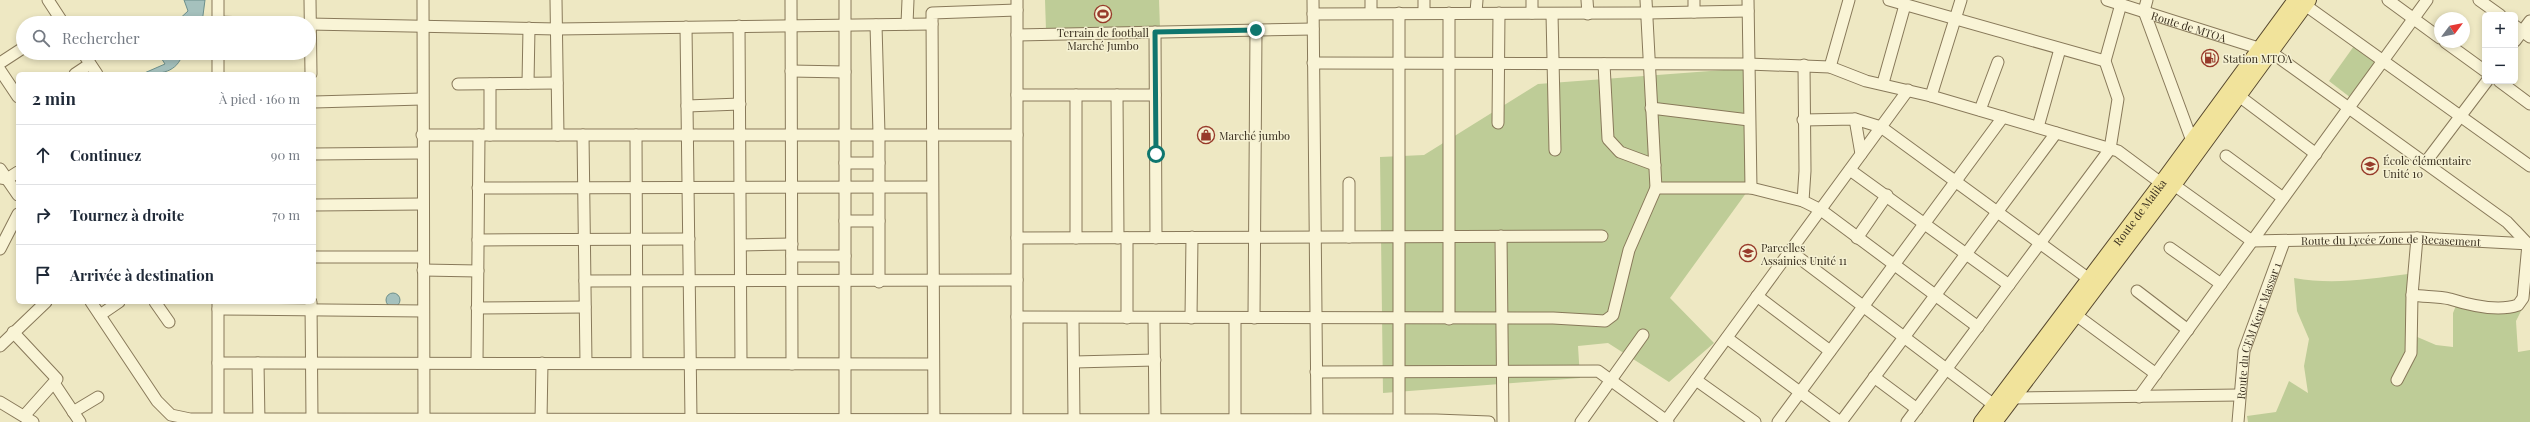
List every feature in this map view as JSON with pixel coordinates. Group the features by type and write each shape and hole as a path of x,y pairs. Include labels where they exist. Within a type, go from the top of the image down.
{"main road":[{"name":"Route de Malika","path":"1995,422 2076,315 2168,184 2192,141 2303,2"},
{"name":"Route de Malika","path":"1981,422 2089,279 2239,96 2266,50"}],"street":[{"path":"48,0 58,16"},
{"path":"218,0 218,16"},
{"path":"310,0 310,16"},
{"path":"423,0 422,204 424,420"},
{"path":"556,0 558,135"},
{"path":"791,0 792,364"},
{"path":"845,0 845,420"},
{"path":"907,24 908,0"},
{"path":"1313,0 1317,420"},
{"path":"1371,13 1372,0"},
{"path":"1424,0 1424,13"},
{"path":"1476,12 1477,0"},
{"path":"1532,0 1532,14"},
{"path":"1588,0 1588,14"},
{"path":"1017,317 1502,320 1553,318 1605,321 1613,315 1629,250 1656,188 1646,0"},
{"path":"1694,0 1694,12"},
{"path":"1830,67 1849,0"},
{"path":"1889,0 2105,61"},
{"path":"1931,96 1961,0"},
{"name":"Route de MTOA","path":"2107,0 2121,4 2146,5 2266,50 2507,222 2529,244"},
{"path":"2388,0 2434,34"},
{"path":"2139,397 2427,0"},
{"path":"2480,0 2496,12"},
{"path":"2303,2 2530,166"},
{"path":"1907,422 2110,149 2118,99 2105,61 2121,4"},
{"path":"933,421 932,13 1017,5 1017,421"},
{"path":"1883,83 1905,5"},
{"path":"2146,5 2192,141"},
{"path":"1313,14 1449,12 1647,14 1694,12 1748,6 1751,188"},
{"path":"1449,12 1449,319"},
{"path":"1399,13 1399,420"},
{"path":"1498,123 1500,64 1499,13"},
{"path":"1552,14 1555,150"},
{"path":"2522,31 2530,21"},
{"path":"316,24 557,29 932,24"},
{"path":"876,25 879,134 879,282"},
{"path":"739,26 741,364"},
{"path":"686,27 691,420"},
{"path":"528,28 528,83"},
{"path":"1017,35 1313,29"},
{"path":"1254,318 1256,30"},
{"path":"1155,32 1156,238"},
{"path":"2453,48 2482,69"},
{"path":"2038,127 2060,49"},
{"path":"0,63 16,53"},
{"path":"87,60 96,72"},
{"path":"218,60 218,72"},
{"path":"310,60 310,72"},
{"path":"1980,110 1998,62"},
{"path":"1313,63 1748,64 1830,67 1866,81 1883,83 1931,96 2118,151 2252,241"},
{"path":"77,72 90,64"},
{"path":"1604,64 1608,139 1620,152 1655,165"},
{"path":"1803,201 1805,170 1803,120 1804,65"},
{"path":"0,70 16,94"},
{"path":"791,71 845,72"},
{"path":"458,84 558,83"},
{"path":"476,363 478,188 490,84"},
{"path":"2425,163 2485,84"},
{"path":"2503,84 2530,104"},
{"path":"1316,372 1598,371 1666,421 1908,90"},
{"path":"1017,95 1155,95"},
{"path":"1076,95 1076,238"},
{"path":"1117,95 1122,238 1127,318"},
{"path":"2239,96 2316,154"},
{"path":"316,102 422,99"},
{"path":"687,106 740,104"},
{"path":"1651,108 1749,120"},
{"path":"1778,422 2003,117"},
{"path":"1803,120 1855,119 1881,127 2089,279"},
{"path":"1855,119 1861,154"},
{"path":"1727,338 1840,422 2056,133"},
{"path":"422,135 1017,135"},
{"path":"583,135 586,363"},
{"path":"636,135 637,363"},
{"path":"316,154 422,153"},
{"path":"2226,156 2283,198"},
{"path":"845,163 879,163"},
{"path":"0,168 3,179 16,193"},
{"path":"1850,170 1887,195 2009,285"},
{"path":"3,179 16,173"},
{"path":"1348,183 1349,237"},
{"path":"478,188 932,187"},
{"path":"1656,188 1751,188 1803,201 1821,210 1893,266 1978,327"},
{"path":"1857,238 1887,195"},
{"path":"316,205 422,204"},
{"path":"0,249 16,218"},
{"path":"845,221 879,221"},
{"path":"1501,236 1503,422"},
{"path":"1017,238 1602,236"},
{"path":"1191,318 1192,237"},
{"path":"2397,380 2411,353 2412,296 2416,238"},
{"name":"Route du Lycée Zone de Recasement","path":"2252,241 2284,242 2416,238 2529,244"},
{"path":"478,240 689,239"},
{"name":"Route du CEM Keur Massar 1","path":"2238,422 2239,395 2244,351 2284,242"},
{"path":"741,245 792,244"},
{"path":"2412,296 2449,299 2457,302 2498,307 2518,305 2522,298 2529,244"},
{"path":"2170,248 2221,284"},
{"path":"1790,251 1994,405"},
{"path":"792,256 845,256"},
{"path":"316,257 423,257"},
{"path":"423,270 478,271"},
{"path":"585,281 879,282 1017,280"},
{"path":"2137,292 2188,330"},
{"path":"1757,296 1830,351"},
{"path":"0,346 44,304"},
{"path":"92,304 157,401 171,419 259,421 1399,420 1489,422"},
{"path":"100,315 116,304"},
{"path":"157,304 169,322"},
{"path":"218,419 218,305 311,306 423,311"},
{"path":"311,306 312,420"},
{"path":"477,308 585,306"},
{"path":"2076,315 2156,374"},
{"path":"1072,318 1074,420"},
{"path":"1154,318 1155,420"},
{"path":"1235,318 1235,420"},
{"path":"0,402 28,419 54,384 55,375 13,332"},
{"path":"1580,422 1643,335"},
{"path":"1074,362 1155,360"},
{"path":"218,363 933,364"},
{"path":"258,363 259,421"},
{"path":"541,420 542,363"},
{"path":"1874,377 1917,408"},
{"path":"1696,380 1755,422"},
{"path":"54,384 80,422"},
{"path":"2013,398 2239,395"},
{"path":"73,412 98,397"}],"green space":[{"name":"Terrain de football Marché Jumbo","path":"1045,0 1159,0 1160,28 1046,30"},
{"path":"2354,46 2376,63 2351,98 2329,81"},
{"path":"1750,68 1757,178 1670,298 1714,343 1669,382 1608,343 1578,346 1580,378 1383,393 1380,157 1424,155 1538,84"},
{"path":"2408,274 2415,336 2436,345 2453,347 2453,313 2457,303 2513,302 2523,307 2516,321 2518,352 2530,350 2530,422 2248,422 2247,416 2276,412 2289,381 2308,393 2304,366 2309,339 2297,311 2294,278 2337,281"}],"water":[{"path":"184,0 205,0 203,16 183,16 188,11"},
{"path":"162,60 180,60 177,65 164,72 147,72 165,64"},
{"path":"393,293 398,295 400,300 398,305 393,307 388,305 386,300 388,295"}],"place":[{"name":"Terrain de football Marché Jumbo","path":"1103,14"},
{"name":"Station MTOA","path":"2210,58"},
{"name":"Marché jumbo","path":"1206,135"},
{"name":"École élémentaire Unité 10","path":"2370,166"},
{"name":"Parcelles Assainies Unité 11","path":"1748,253"}],"route":[{"path":"1156,154 1155,32 1256,30"}]}
